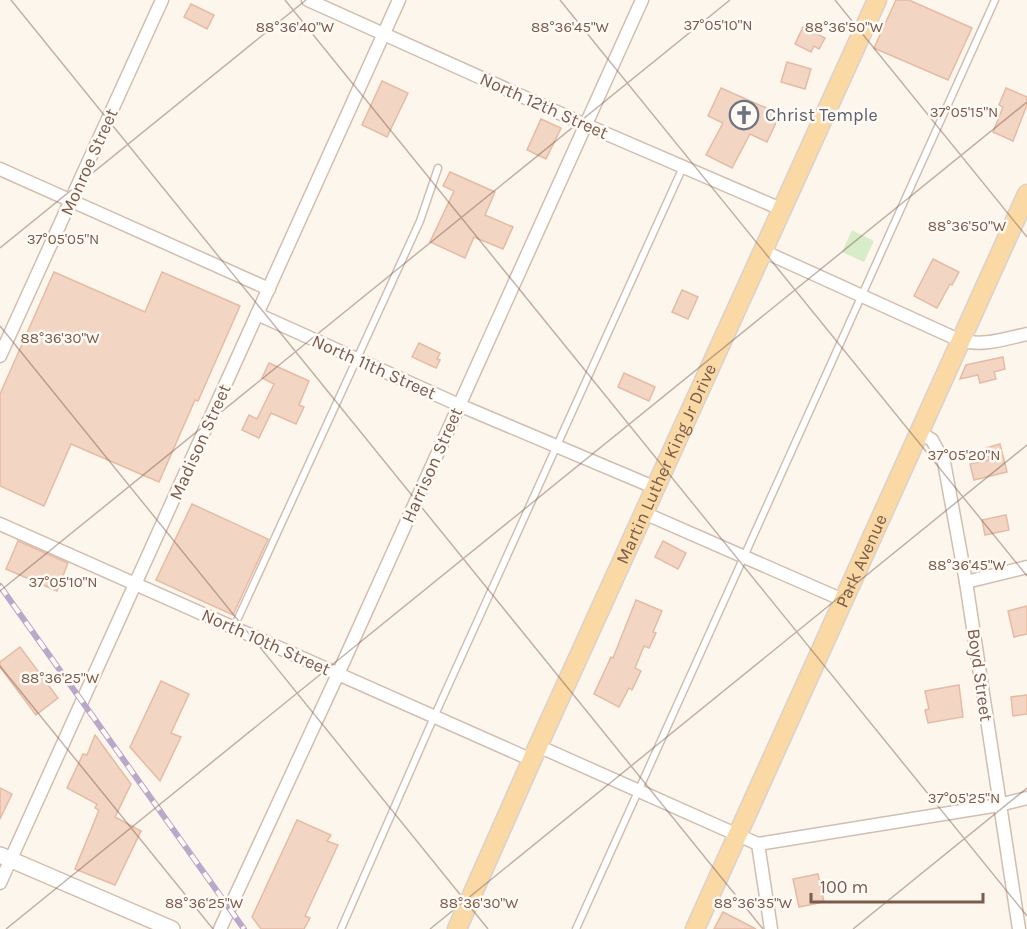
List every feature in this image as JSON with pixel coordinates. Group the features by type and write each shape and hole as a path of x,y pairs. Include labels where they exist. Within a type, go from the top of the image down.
{"main road":[{"name":"Martin Luther King Jr Drive","path":"457,929 877,0"},
{"name":"Park Avenue","path":"695,929 1027,194"}],"street":[{"name":"Monroe Street","path":"0,356 162,0"},
{"name":"North 12th Street","path":"308,0 782,209"},
{"name":"Madison Street","path":"0,883 5,857 135,584 399,0"},
{"name":"Harrison Street","path":"220,929 338,674 642,0"},
{"path":"0,168 269,289"},
{"path":"763,251 960,340 973,344 1027,334"},
{"name":"North 11th Street","path":"257,315 459,405 656,488"},
{"name":"Boyd Street","path":"919,432 932,440 944,462 966,582 1018,929"},
{"path":"644,513 843,600"},
{"name":"North 10th Street","path":"0,524 434,717 640,791 758,844"},
{"path":"966,582 1027,567"},
{"path":"771,929 758,844 999,805 1027,798"},
{"path":"5,857 172,929"}],"lane":[{"path":"576,929 995,0"},
{"path":"341,929 434,717 683,167"},
{"path":"234,628 420,221 438,168"}],"green space":[{"path":"852,230 874,241 864,262 842,252"}],"building":[{"path":"896,0 909,0 972,28 948,80 874,48"},
{"path":"191,4 214,15 207,29 184,17"},
{"path":"803,27 825,38 819,49 814,46 811,52 795,44"},
{"path":"787,62 811,69 805,89 781,82"},
{"path":"382,81 408,93 387,137 362,125"},
{"name":"Christ Temple","path":"721,88 780,114 767,142 750,134 732,168 706,155 723,123 708,116"},
{"path":"1006,88 1027,97 1027,105 1013,141 993,132 1003,107 999,105"},
{"path":"541,119 561,128 546,159 527,150"},
{"path":"450,172 495,192 485,215 513,227 503,249 474,237 465,258 430,242 454,191 443,186"},
{"path":"933,259 959,272 937,308 914,296"},
{"path":"54,272 145,312 162,272 240,306 159,482 71,444 44,506 0,486 0,394"},
{"path":"682,290 698,297 688,319 672,312"},
{"path":"419,343 440,353 437,359 440,360 436,368 412,357"},
{"path":"1003,357 1005,369 994,372 996,379 980,383 978,375 960,379 966,365"},
{"path":"269,363 309,381 299,405 304,407 296,424 271,413 259,438 242,430 249,415 257,419 274,384 262,378"},
{"path":"624,373 655,387 649,401 618,387"},
{"path":"1000,444 1007,472 974,480 970,464 989,460 986,448"},
{"path":"192,504 268,539 233,615 156,580"},
{"path":"1006,515 1009,530 985,535 982,520"},
{"path":"18,541 68,563 57,591 6,569"},
{"path":"663,541 686,553 678,569 655,557"},
{"path":"636,600 662,611 649,648 644,646 635,668 641,671 632,690 629,688 619,707 594,694 611,657 613,658"},
{"path":"1027,606 1027,634 1014,637 1008,611"},
{"path":"20,647 58,698 36,715 0,667 0,662"},
{"path":"161,681 189,694 171,733 181,737 160,781 130,747"},
{"path":"959,685 963,717 928,723 925,710 929,709 925,691"},
{"path":"1027,695 1027,714 1013,716 1011,697"},
{"path":"95,735 131,784 115,817 141,831 115,885 75,869 99,810 95,808 97,804 67,788 83,754 87,755"},
{"path":"0,788 12,794 0,819"},
{"path":"297,820 331,835 327,841 338,845 305,916 310,918 304,929 261,929 252,917"},
{"path":"818,874 824,902 799,907 793,879"},
{"path":"723,912 756,929 714,929"}],"railway":[{"path":"0,586 244,929"}],"place":[{"name":"Christ Temple","path":"744,115"}]}
